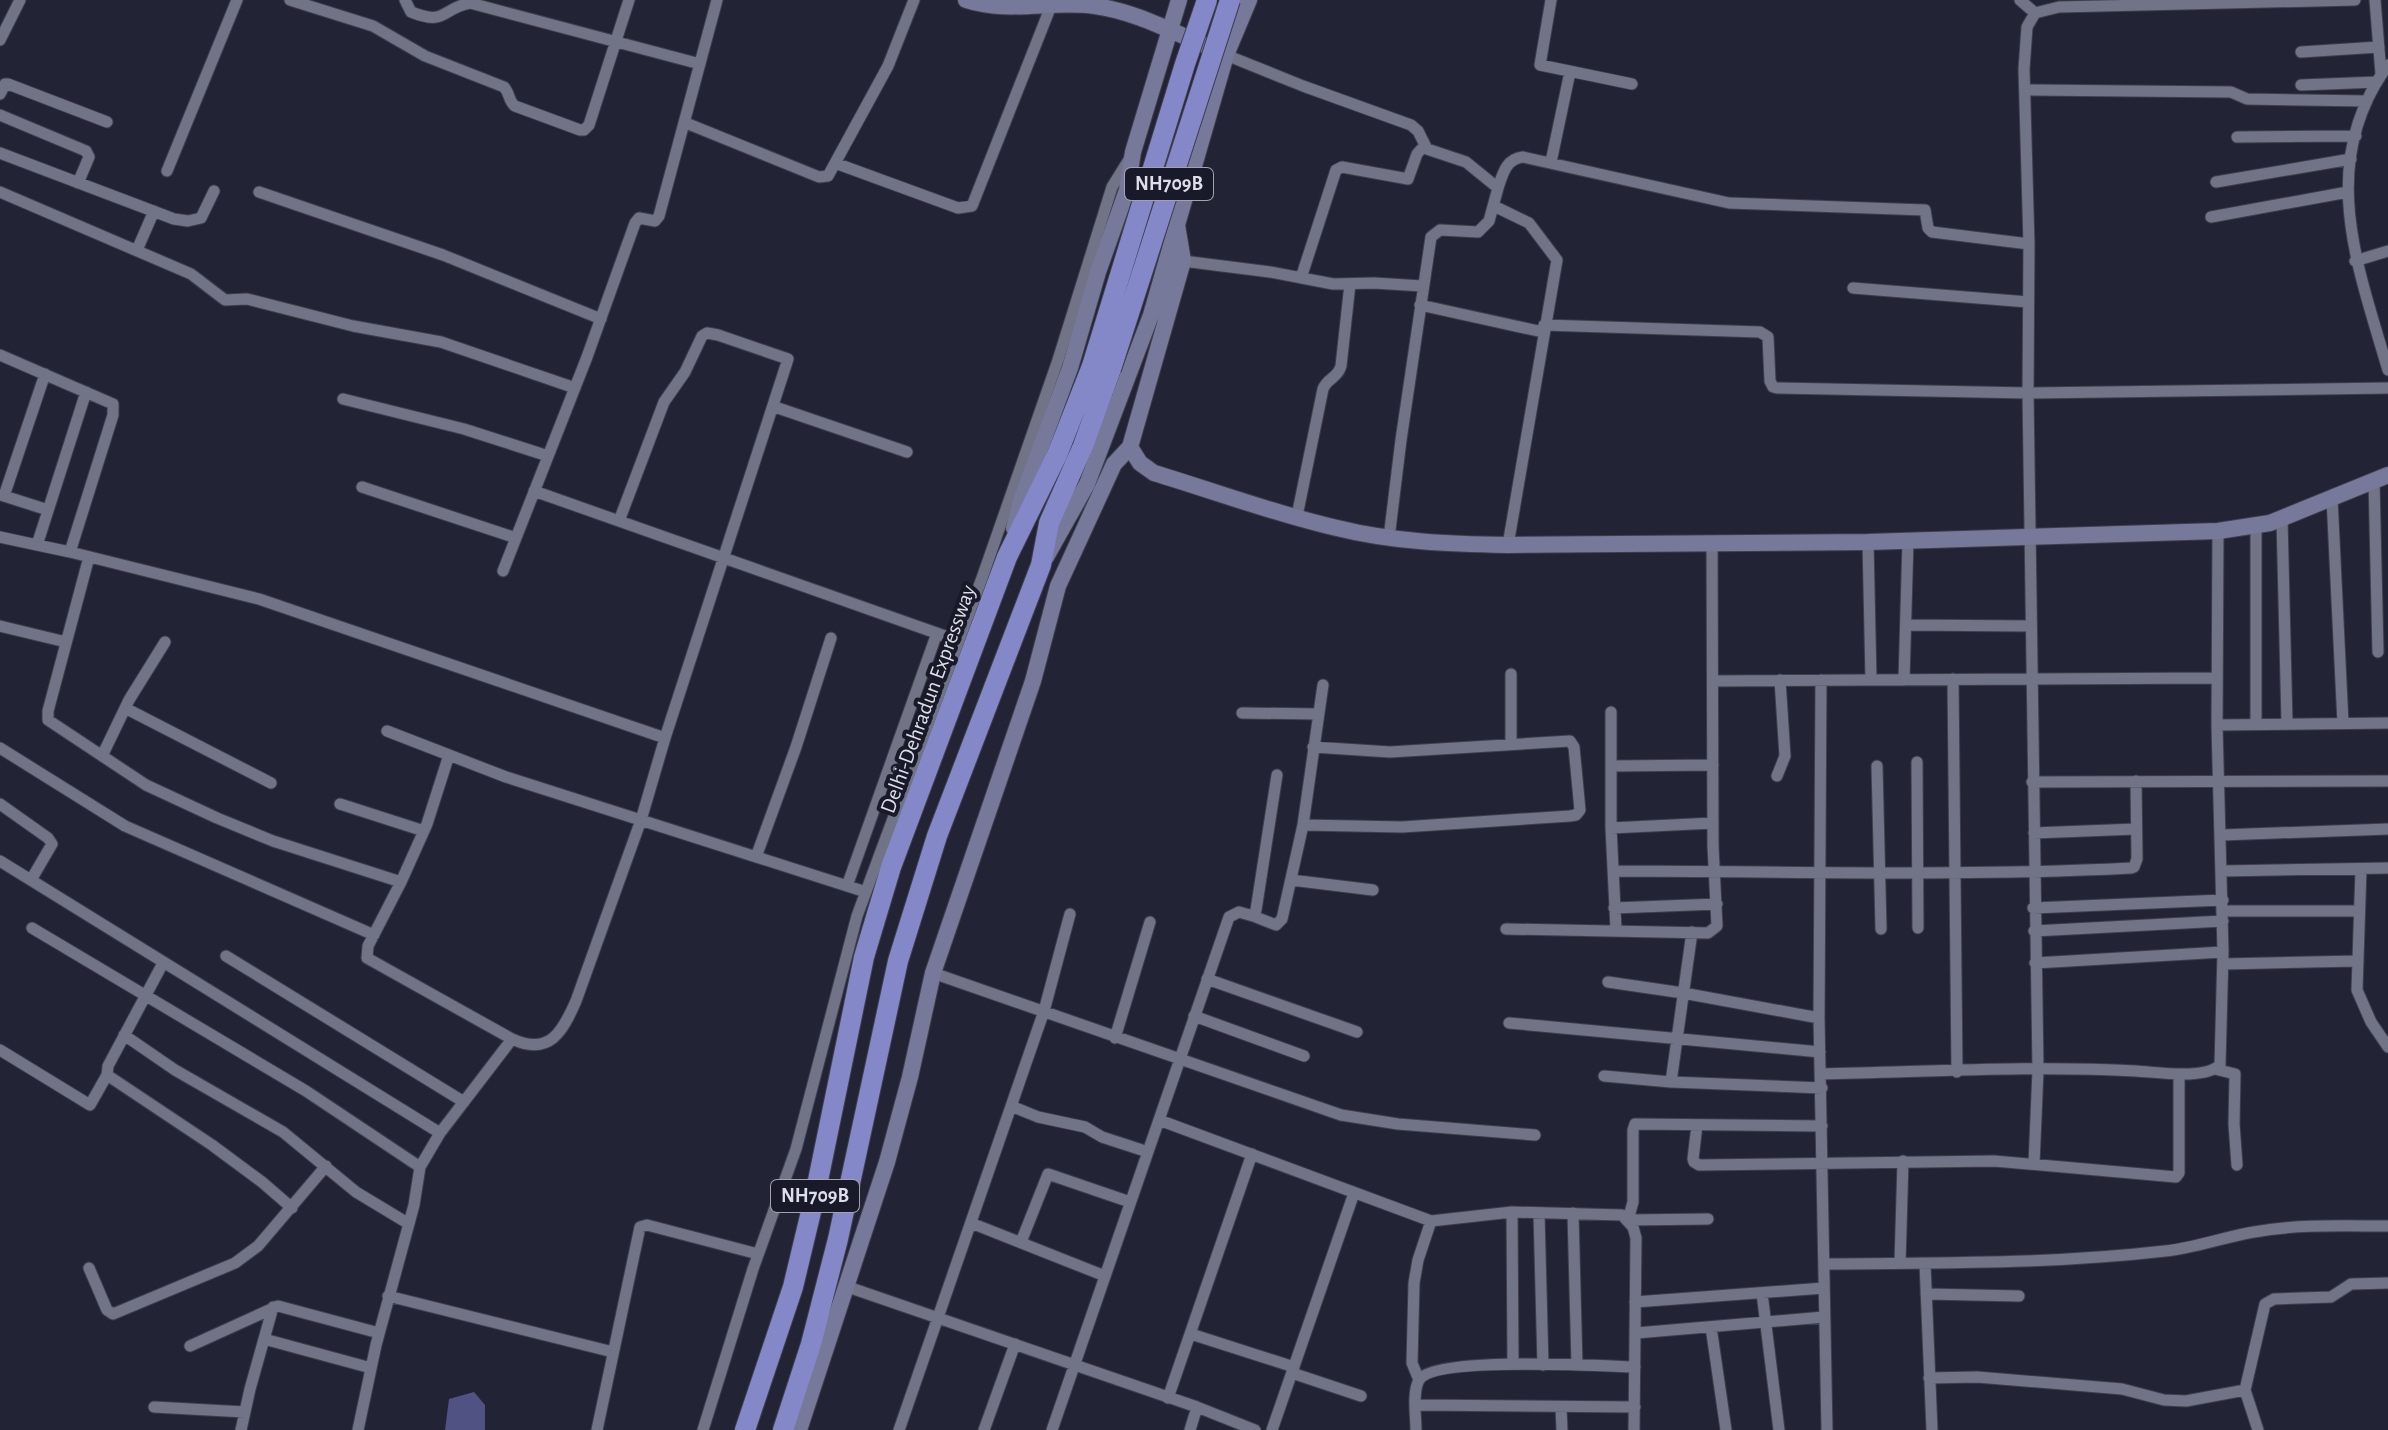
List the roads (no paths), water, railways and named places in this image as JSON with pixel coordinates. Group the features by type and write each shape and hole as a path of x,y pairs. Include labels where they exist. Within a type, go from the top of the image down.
{"highway":[{"name":"Delhi-Dehradun Expressway","path":"783,1430 811,1344 838,1239 898,961 937,836 1041,565 1049,523 1083,446 1101,367 1181,77 1207,0"},
{"name":"Delhi-Dehradun Expressway","path":"745,1430 793,1287 864,957 891,867 1007,557 1101,367 1230,0"}],"street":[{"path":"0,40 20,0"},
{"path":"167,171 237,0"},
{"path":"290,0 373,26 425,56 504,87 515,106 580,130 589,125 629,0"},
{"path":"405,0 411,12 433,19 470,1 700,64"},
{"path":"503,571 637,220 655,221 659,216 717,0"},
{"path":"686,123 819,177 828,176 888,66 914,0"},
{"path":"966,0 997,7 1093,5 1124,12 1303,86 1411,125 1418,131 1427,149 1466,162 1498,188"},
{"path":"1007,557 1022,498 1070,368 1098,272 1127,190 1133,152 1179,0"},
{"path":"1041,565 1087,484 1151,315 1226,55 1249,0"},
{"path":"1551,0 1540,65 1632,84"},
{"path":"2020,0 2035,13"},
{"path":"2034,1164 2038,1070 2030,626 2027,27 2035,13 2059,7 2355,0"},
{"path":"2375,0 2382,74 2367,101 2356,136 2348,192 2355,261 2388,370"},
{"path":"835,163 958,208 972,206 1051,6"},
{"path":"2301,52 2379,47"},
{"path":"1551,162 1570,72"},
{"path":"2301,85 2382,74"},
{"path":"0,94 8,84 107,122"},
{"path":"2025,90 2231,92 2247,99 2367,101"},
{"path":"0,115 86,151 89,157 78,183"},
{"path":"2237,137 2356,136"},
{"path":"1301,278 1336,170 1342,167 1408,179 1417,154 1424,146"},
{"path":"703,1430 758,1254 796,1149 866,892 1058,360 1112,187 1133,152"},
{"path":"0,153 174,219 196,221 201,218 214,191"},
{"path":"1389,538 1431,237 1440,230 1478,232 1489,221 1505,167 1516,158 1551,162 1729,203 1925,210 1928,228 1932,232 2029,244"},
{"path":"2216,182 2351,159"},
{"path":"0,192 191,274 225,300 247,299 353,326 441,342 575,388"},
{"path":"259,192 443,255 601,319"},
{"path":"2211,217 2348,192"},
{"path":"1494,206 1522,218 1555,255 1556,266 1508,545"},
{"path":"137,250 154,211"},
{"path":"799,1430 887,1162 933,973 1033,681 1058,586 1114,464 1130,447 1183,261 1177,225"},
{"path":"2355,261 2388,251"},
{"path":"1183,261 1316,282 1422,286"},
{"path":"1297,516 1323,389 1341,366 1350,284"},
{"path":"1853,288 2028,302"},
{"path":"1420,305 1543,329 1765,333 1769,342 1770,381 1777,388 2028,393 2388,388"},
{"path":"449,755 424,831 366,951 370,960 512,1039 527,1045 545,1044 570,1016 641,820 788,359 712,333 702,336 685,372 664,402 619,521"},
{"path":"1,360 45,374 108,401 115,409 70,552"},
{"path":"45,374 2,495 48,510"},
{"path":"37,545 86,392"},
{"path":"343,399 464,429 548,456"},
{"path":"775,407 907,452"},
{"path":"1130,447 1140,463 1154,473 1336,528 1389,538 1455,544 1868,542 2218,531 2282,519 2381,478 2378,652"},
{"path":"362,487 516,538"},
{"path":"534,491 959,641"},
{"path":"2332,498 2343,723"},
{"path":"2282,519 2287,723"},
{"path":"2256,526 2256,724"},
{"path":"2215,1069 2221,1059 2223,958 2217,725 2218,531"},
{"path":"0,537 259,599 665,738"},
{"path":"1904,680 1908,540"},
{"path":"1506,929 1708,933 1714,930 1718,921 1713,823 1712,542"},
{"path":"1868,542 1871,680"},
{"path":"89,557 48,720 146,785 273,841 401,882"},
{"path":"1906,625 2030,626"},
{"path":"0,626 66,642"},
{"path":"847,886 937,633"},
{"path":"756,857 831,638"},
{"path":"102,756 125,708 165,642"},
{"path":"1511,674 1511,744"},
{"path":"1714,681 2217,678"},
{"path":"1953,679 1957,1072"},
{"path":"1777,776 1785,756 1780,680"},
{"path":"1821,680 1819,1018 1827,1430"},
{"path":"1052,1430 1229,917 1239,912 1278,924 1303,825 1323,685"},
{"path":"125,708 271,783"},
{"path":"1611,712 1611,828 1616,929"},
{"path":"1242,713 1318,714"},
{"path":"2217,725 2388,723"},
{"path":"387,731 506,777 866,892"},
{"path":"1303,825 1402,827 1579,813 1574,747 1570,741 1390,752 1313,747"},
{"path":"0,748 125,826 374,935"},
{"path":"1917,762 1918,928"},
{"path":"1611,766 1713,765"},
{"path":"1877,766 1881,929"},
{"path":"1253,916 1277,775"},
{"path":"1613,871 1820,870 1956,875 2134,867 2136,781"},
{"path":"2032,782 2388,781"},
{"path":"0,804 52,844 31,880"},
{"path":"340,804 424,831"},
{"path":"1611,828 1713,823"},
{"path":"2034,833 2136,829"},
{"path":"2222,835 2388,829"},
{"path":"0,861 440,1133"},
{"path":"2222,871 2388,868"},
{"path":"2361,869 2357,990 2371,1022 2388,1047"},
{"path":"1291,880 1373,890"},
{"path":"1614,908 1717,904"},
{"path":"2033,908 2359,911"},
{"path":"2034,931 2223,911"},
{"path":"899,1430 1044,1011 1070,914"},
{"path":"1115,1038 1150,922"},
{"path":"32,928 306,1091 420,1167"},
{"path":"1671,1082 1692,932"},
{"path":"226,956 464,1102"},
{"path":"2035,963 2223,958 2357,961"},
{"path":"0,1050 90,1105 163,963"},
{"path":"933,973 1178,1060 1354,1118 1535,1135"},
{"path":"1207,979 1357,1032"},
{"path":"1608,982 1819,1018"},
{"path":"1194,1016 1304,1056"},
{"path":"1509,1023 1820,1052"},
{"path":"124,1035 175,1070 283,1132 356,1192 409,1224"},
{"path":"358,1430 420,1167 440,1133 512,1039"},
{"path":"1821,1074 2079,1068 2179,1074 2215,1069 2235,1074 2237,1165"},
{"path":"1697,1125 1693,1159 1696,1165 1822,1165 1903,1161 2034,1164 2060,1169 2178,1176 2179,1074"},
{"path":"107,1075 212,1145 292,1208"},
{"path":"1604,1076 1822,1088"},
{"path":"1011,1106 1038,1117 1085,1127 1102,1137 1148,1152"},
{"path":"1159,1120 1431,1221 1512,1212 1613,1213 1628,1220 1708,1219"},
{"path":"1634,1430 1636,1238 1628,1220 1633,1202 1633,1127 1638,1123 1822,1126"},
{"path":"1168,1398 1252,1154"},
{"path":"1900,1263 1903,1161"},
{"path":"89,1268 107,1310 117,1314 235,1263 258,1246 326,1166"},
{"path":"1021,1242 1048,1174 1130,1202"},
{"path":"1272,1430 1354,1193"},
{"path":"1512,1212 1513,1364"},
{"path":"1573,1213 1577,1365"},
{"path":"1539,1214 1543,1365"},
{"path":"1416,1430 1419,1380 1412,1363 1414,1283 1431,1221"},
{"path":"971,1223 1105,1276"},
{"path":"597,1430 638,1232 642,1225 758,1254"},
{"path":"1824,1264 1988,1263 2139,1253 2168,1251 2285,1228 2388,1226"},
{"path":"1925,1264 1932,1430"},
{"path":"2258,1430 2245,1390 2263,1308 2268,1300 2331,1297 2351,1284 2388,1283"},
{"path":"848,1287 1197,1407 1255,1430"},
{"path":"1635,1302 1824,1288"},
{"path":"1762,1293 1779,1430"},
{"path":"1926,1294 2019,1296"},
{"path":"388,1296 613,1352"},
{"path":"190,1346 273,1307 379,1333"},
{"path":"241,1430 273,1307"},
{"path":"1636,1333 1824,1317"},
{"path":"1711,1327 1726,1430"},
{"path":"1191,1334 1361,1396"},
{"path":"264,1339 371,1368"},
{"path":"984,1430 1015,1344"},
{"path":"1419,1380 1425,1374 1442,1369 1513,1364 1635,1367"},
{"path":"1929,1378 1977,1377 2122,1389 2164,1400 2186,1401 2245,1390"},
{"path":"1417,1405 1635,1407"},
{"path":"154,1407 245,1412"},
{"path":"1190,1430 1197,1407"},
{"path":"1561,1408 1562,1430"}],"water":[{"path":"474,1392 485,1405 485,1430 445,1430 449,1399"}]}
